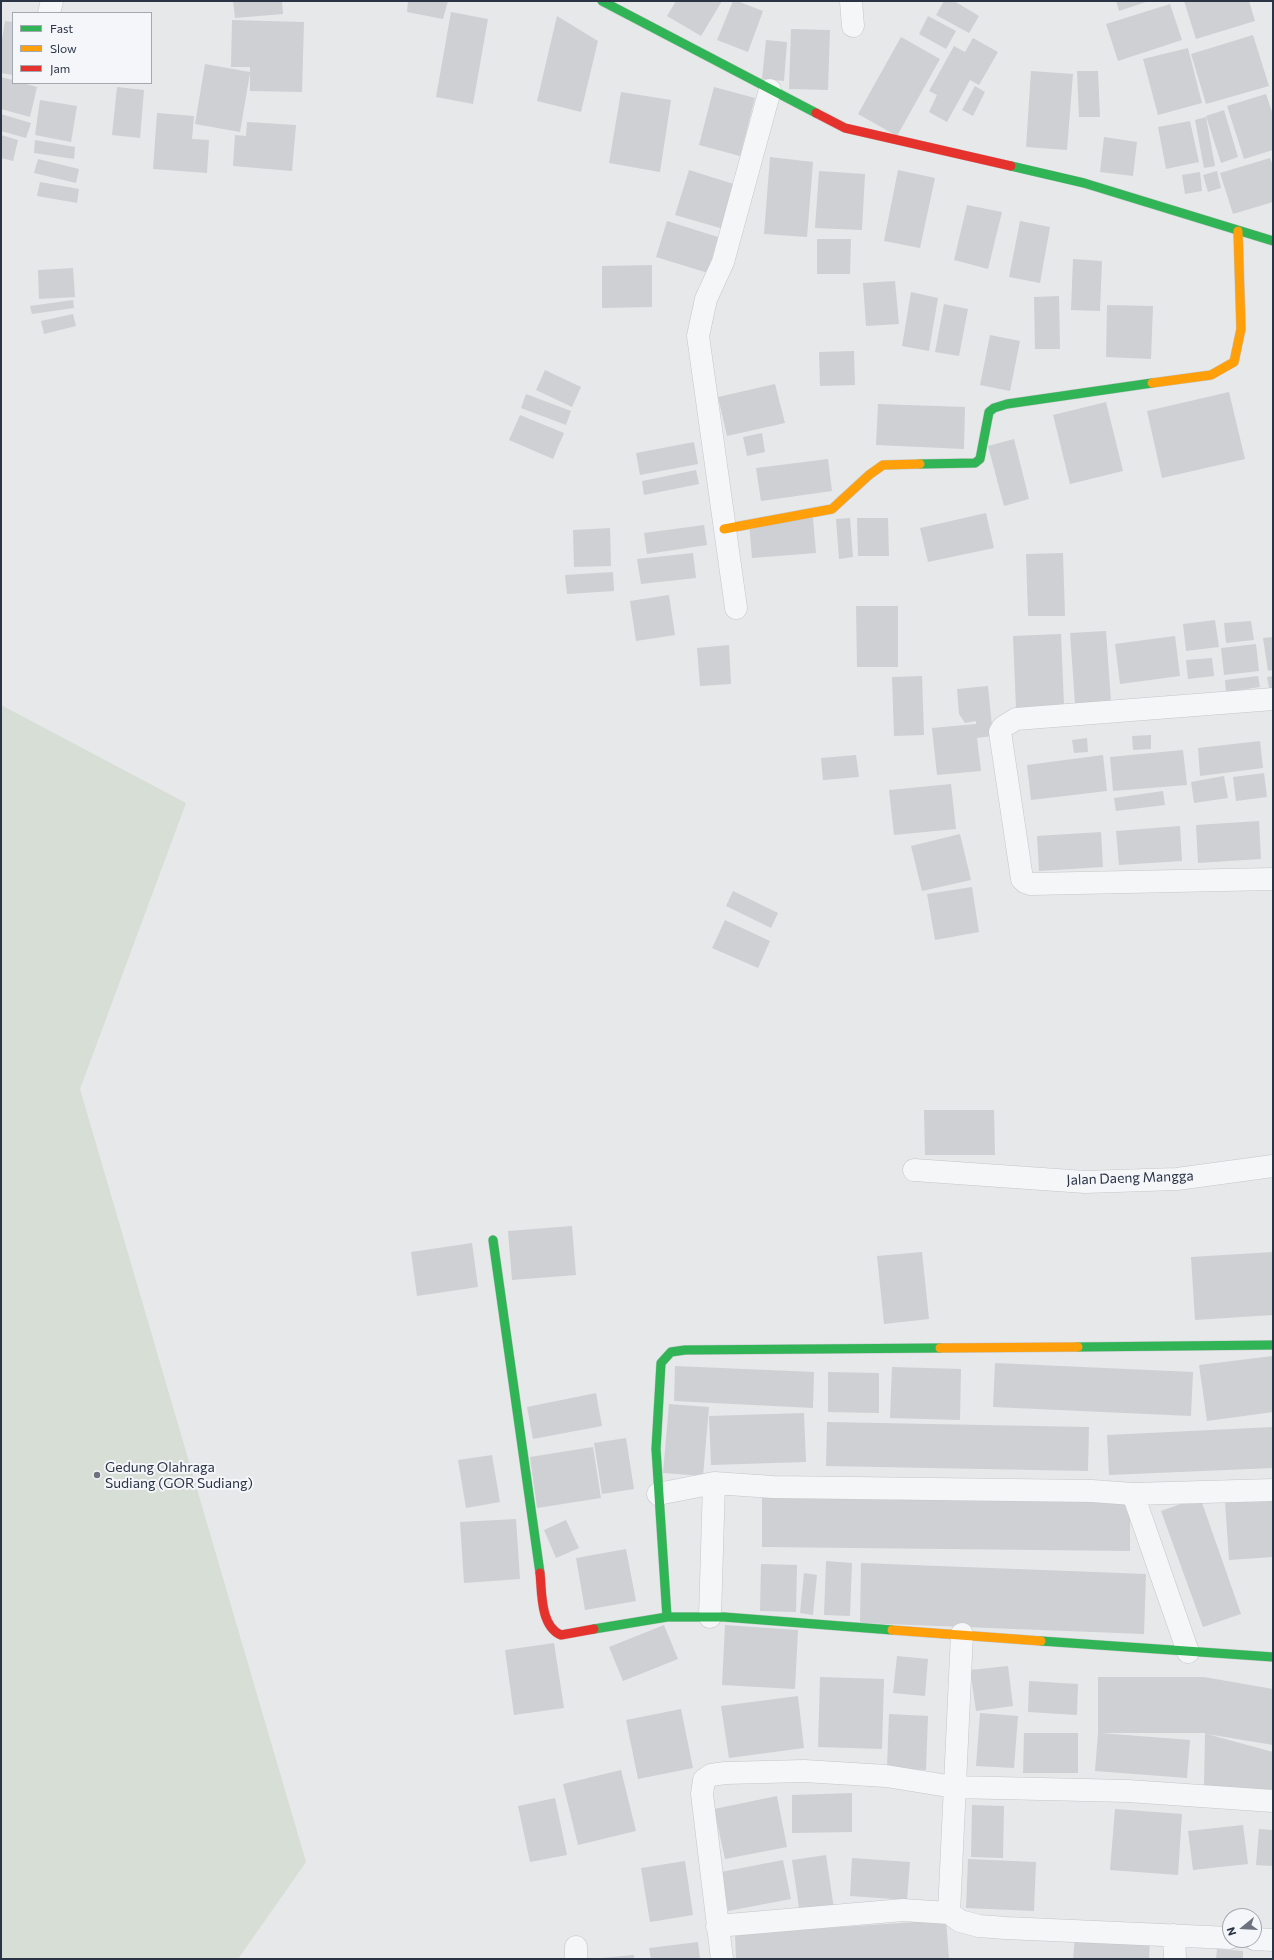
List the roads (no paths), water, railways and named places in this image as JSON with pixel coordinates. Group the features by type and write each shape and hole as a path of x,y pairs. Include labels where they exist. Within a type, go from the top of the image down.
{"street":[{"path":"49,12 52,1"},
{"path":"602,1 677,39 770,90 846,128 1084,183 1273,241"},
{"path":"851,1 853,26"},
{"path":"736,608 698,336 706,299 723,262 770,90"},
{"path":"724,529 832,509 846,500 876,469 883,465 975,463 980,459 989,412 994,408 1007,404 1210,375 1234,362 1241,329 1238,231"},
{"path":"1273,699 1016,719 1002,727 1000,732 1022,879 1025,882 1031,884 1273,879"},
{"name":"Jalan Daeng Mangga","path":"914,1170 1085,1182 1177,1179 1273,1166"},
{"path":"493,1240 546,1618 551,1629 561,1635 667,1618 710,1617 1273,1657"},
{"path":"667,1618 656,1449 662,1363 671,1352 700,1350 1273,1345"},
{"path":"658,1494 714,1483 773,1488 1092,1491 1133,1494 1273,1490"},
{"path":"710,1617 714,1483"},
{"path":"1133,1494 1188,1652"},
{"path":"948,1913 962,1634"},
{"path":"722,1959 702,1794 704,1780 711,1775 725,1772 804,1770 886,1776 954,1788 1128,1791 1273,1801"},
{"path":"717,1926 903,1910 948,1913 960,1921 979,1926 1222,1938"},
{"path":"1174,1935 1175,1959"},
{"path":"1262,1939 1273,1940"}],"place":[{"name":"Gedung Olahraga Sudiang (GOR Sudiang)","path":"97,1475"}]}
